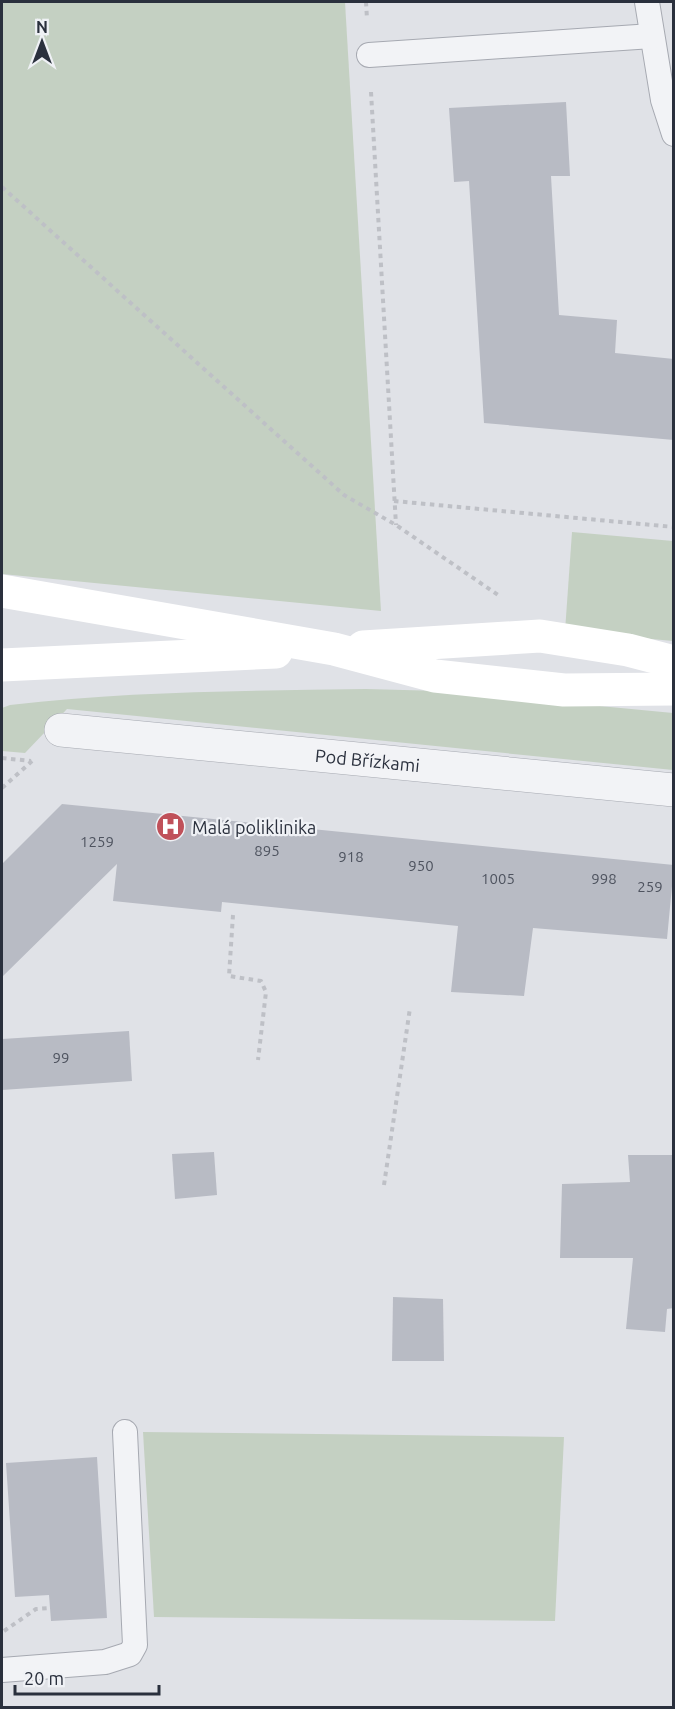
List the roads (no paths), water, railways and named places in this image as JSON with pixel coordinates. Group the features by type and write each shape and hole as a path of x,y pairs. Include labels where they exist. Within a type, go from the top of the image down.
{"street":[{"path":"2,591 334,649 446,677 555,689 674,689"},
{"path":"2,665 334,649 540,636 628,650 674,662"},
{"name":"Pod Břízkami","path":"61,730 674,790"}],"lane":[{"path":"647,2 663,100 674,134"},
{"path":"369,55 652,36"},
{"path":"2,1670 105,1662 130,1654 135,1645 125,1432"}],"place":[{"name":"Malá poliklinika","path":"171,827"}]}
